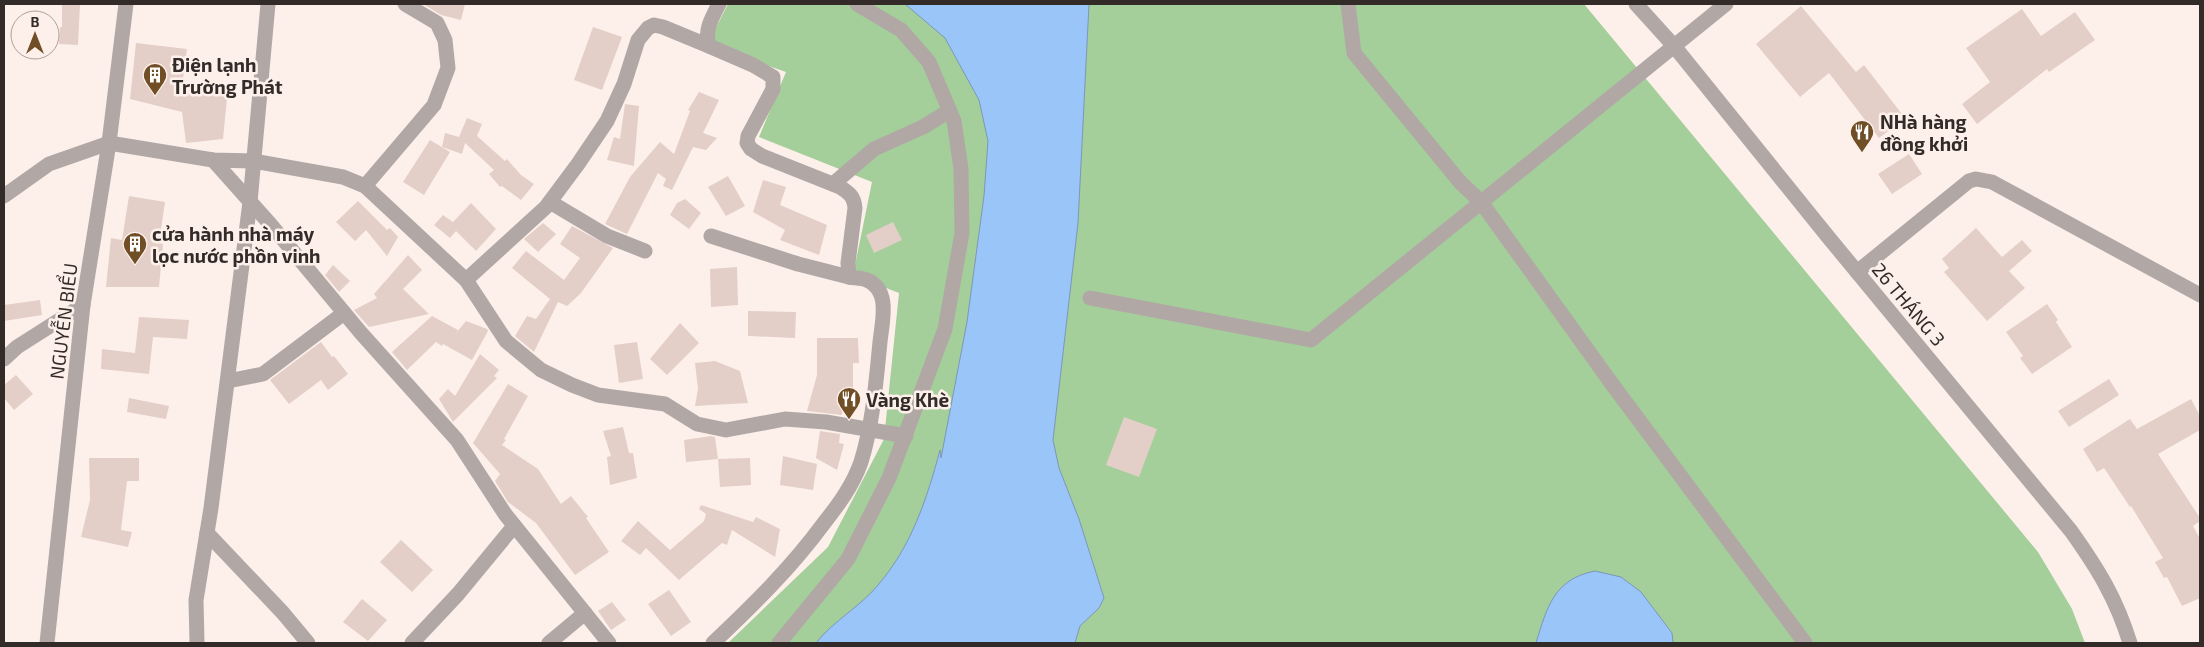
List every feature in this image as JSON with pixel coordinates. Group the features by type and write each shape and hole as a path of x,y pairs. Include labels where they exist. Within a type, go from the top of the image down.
{"street":[{"name":"NGUYỄN BIỂU","path":"48,643 83,305 109,143 126,4"},
{"path":"197,643 196,600 228,381 250,202 268,4"},
{"path":"365,186 434,105 448,68 445,40 437,23 404,4"},
{"path":"709,46 706,37 708,25 718,4"},
{"path":"779,643 848,559 889,478 945,329 962,233 961,169 954,121 929,62 901,30 857,4"},
{"path":"1348,4 1354,53 1460,182 1481,202 1612,384 1805,643"},
{"name":"26 THÁNG 3","path":"1636,4 1674,46 1857,272 2071,531 2100,571 2122,618 2130,643"},
{"path":"1090,298 1311,340 1726,4"},
{"path":"466,280 550,202 607,121 624,84 638,40 648,28 654,25 663,26 709,46 773,77 773,89 748,136 747,143 751,149 762,156 833,184 850,193 854,200 848,264 849,277"},
{"path":"833,184 874,149 923,127 950,111"},
{"path":"4,196 50,164 109,143 213,160 253,161 343,177 365,186 466,280 506,341 541,370 598,395 665,404 697,424 726,430 785,419 870,428 906,436"},
{"path":"213,160 344,313 457,440 514,526 609,643"},
{"path":"1857,272 1969,181 1976,179 1992,182 2200,295"},
{"path":"550,202 607,236 645,251"},
{"path":"711,236 798,264 867,280 879,288 883,300 882,329 870,428 860,462 847,493 789,568 767,592 713,643"},
{"path":"4,358 83,305"},
{"path":"228,381 263,374 344,313"},
{"path":"412,643 458,594 514,526"},
{"path":"207,533 283,613 308,643"},
{"path":"549,643 585,613"}],"green space":[{"path":"728,4 1584,4 2038,552 2072,609 2085,643 728,643 828,547 884,439 899,293 853,275 872,182 759,137 786,72 707,45"}],"water":[{"path":"905,4 1089,4 1078,223 1053,440 1059,468 1079,519 1104,598 1099,608 1080,626 1075,643 816,643 830,628 871,593 890,570 909,539 923,504 940,450 941,458 967,322 984,196 988,141 979,100 945,38"},
{"path":"1595,571 1621,577 1641,592 1672,633 1673,643 1536,643 1554,596 1570,581"}],"building":[{"path":"62,4 80,4 78,45 60,44 60,27 62,27"},
{"path":"423,4 465,4 461,20 441,15"},
{"path":"1801,6 1856,72 1864,65 1905,118 1879,138 1829,73 1800,97 1756,44"},
{"path":"2022,9 2041,36 2075,12 2095,40 2049,72 2047,69 1977,124 1962,104 1990,82 1966,48"},
{"path":"593,27 622,37 602,90 574,80"},
{"path":"136,43 187,49 181,94 228,88 223,139 186,143 182,112 130,99"},
{"path":"699,92 719,100 703,133 717,138 706,150 693,147 672,190 663,186 666,179 658,173 627,234 605,224 630,177 660,142 674,154 690,111 688,110"},
{"path":"625,104 639,106 634,166 607,160 614,137 620,139"},
{"path":"467,118 482,124 477,136 505,161 507,159 521,175 534,184 521,200 502,186 500,187 489,174 494,170 465,143 462,154 442,147 445,133 459,137"},
{"path":"430,140 450,152 424,195 403,182"},
{"path":"1909,154 1922,174 1892,194 1878,174"},
{"path":"728,176 745,206 726,216 708,187"},
{"path":"763,180 786,187 780,205 827,225 819,255 780,240 785,230 753,212"},
{"name":"cửa hành nhà máy lọc nước phồn vinh","path":"129,196 165,202 159,243 163,244 159,287 106,287 111,238 122,240"},
{"path":"685,199 701,213 689,229 670,215 677,203"},
{"path":"358,201 387,230 390,228 398,237 387,256 366,230 355,241 336,222"},
{"path":"471,203 496,229 476,251 456,231 450,238 434,225 443,215 453,222"},
{"path":"893,222 902,240 874,253 866,235"},
{"path":"543,223 556,234 538,252 524,239"},
{"path":"572,226 613,248 581,293 567,306 558,302 534,352 515,336 527,316 536,319 550,299 512,268 526,251 564,280 580,258 560,244"},
{"path":"1976,228 2002,257 2022,240 2032,251 2009,271 2025,288 1987,321 1944,272 1949,268 1942,259"},
{"path":"408,255 422,270 403,289 429,314 369,327 354,310 377,298 374,294"},
{"path":"333,265 350,281 339,292 325,275"},
{"path":"737,267 738,305 711,307 710,269"},
{"path":"40,300 42,315 4,321 4,305"},
{"path":"2047,304 2072,347 2032,374 2020,358 2023,356 2006,332"},
{"path":"748,311 796,312 795,338 748,336"},
{"path":"432,316 458,330 456,333 466,321 488,331 472,360 436,342 407,370 392,352"},
{"path":"139,317 189,320 187,339 153,337 149,374 101,369 102,349 135,353"},
{"path":"680,323 699,343 667,375 650,359"},
{"path":"817,338 858,338 859,363 853,363 853,395 843,395 842,415 807,411 817,375"},
{"path":"321,342 348,374 328,390 321,380 289,404 270,380"},
{"path":"637,342 643,379 619,383 614,345"},
{"path":"480,354 499,370 494,376 497,378 453,422 439,399 448,389 455,396"},
{"path":"715,361 740,371 748,403 695,406 698,389 695,363"},
{"path":"16,375 33,394 14,410 4,398 4,385"},
{"path":"2109,379 2119,395 2069,427 2058,411"},
{"path":"508,384 528,396 502,445 538,469 561,504 571,496 588,517 586,518 609,552 575,575 536,523 508,502 495,481 500,474 473,443"},
{"path":"129,398 169,406 166,419 127,412"},
{"path":"2191,399 2200,416 2200,430 2158,454 2200,518 2200,521 2193,526 2200,539 2200,598 2182,606 2167,577 2164,578 2155,562 2163,558 2131,506 2104,468 2097,472 2083,449 2130,419 2137,429"},
{"path":"1124,417 1157,429 1139,477 1106,465"},
{"path":"623,427 629,453 633,453 637,478 610,485 607,457 611,456 603,431"},
{"path":"820,431 840,434 839,443 844,444 837,470 816,458"},
{"path":"715,437 718,459 686,462 684,440"},
{"path":"783,456 817,464 813,490 780,485"},
{"path":"89,458 139,458 139,481 127,481 121,530 132,532 128,547 81,537 90,500"},
{"path":"750,458 751,485 720,487 718,459"},
{"path":"701,505 753,522 756,517 780,529 775,557 732,530 727,545 722,543 679,580 646,548 640,555 621,541 638,521 670,550 704,521 706,514 699,509"},
{"path":"401,540 433,570 412,592 380,562"},
{"path":"669,590 691,622 671,636 648,604"},
{"path":"362,599 387,620 368,641 343,622"},
{"path":"612,602 626,620 611,630 598,611"}],"place":[{"name":"Điện lạnh Trường Phát","path":"155,96"},
{"name":"NHà hàng đồng khởi","path":"1862,153"},
{"name":"cửa hành nhà máy lọc nước phồn vinh","path":"135,265"},
{"name":"Vàng Khè","path":"849,420"}]}
